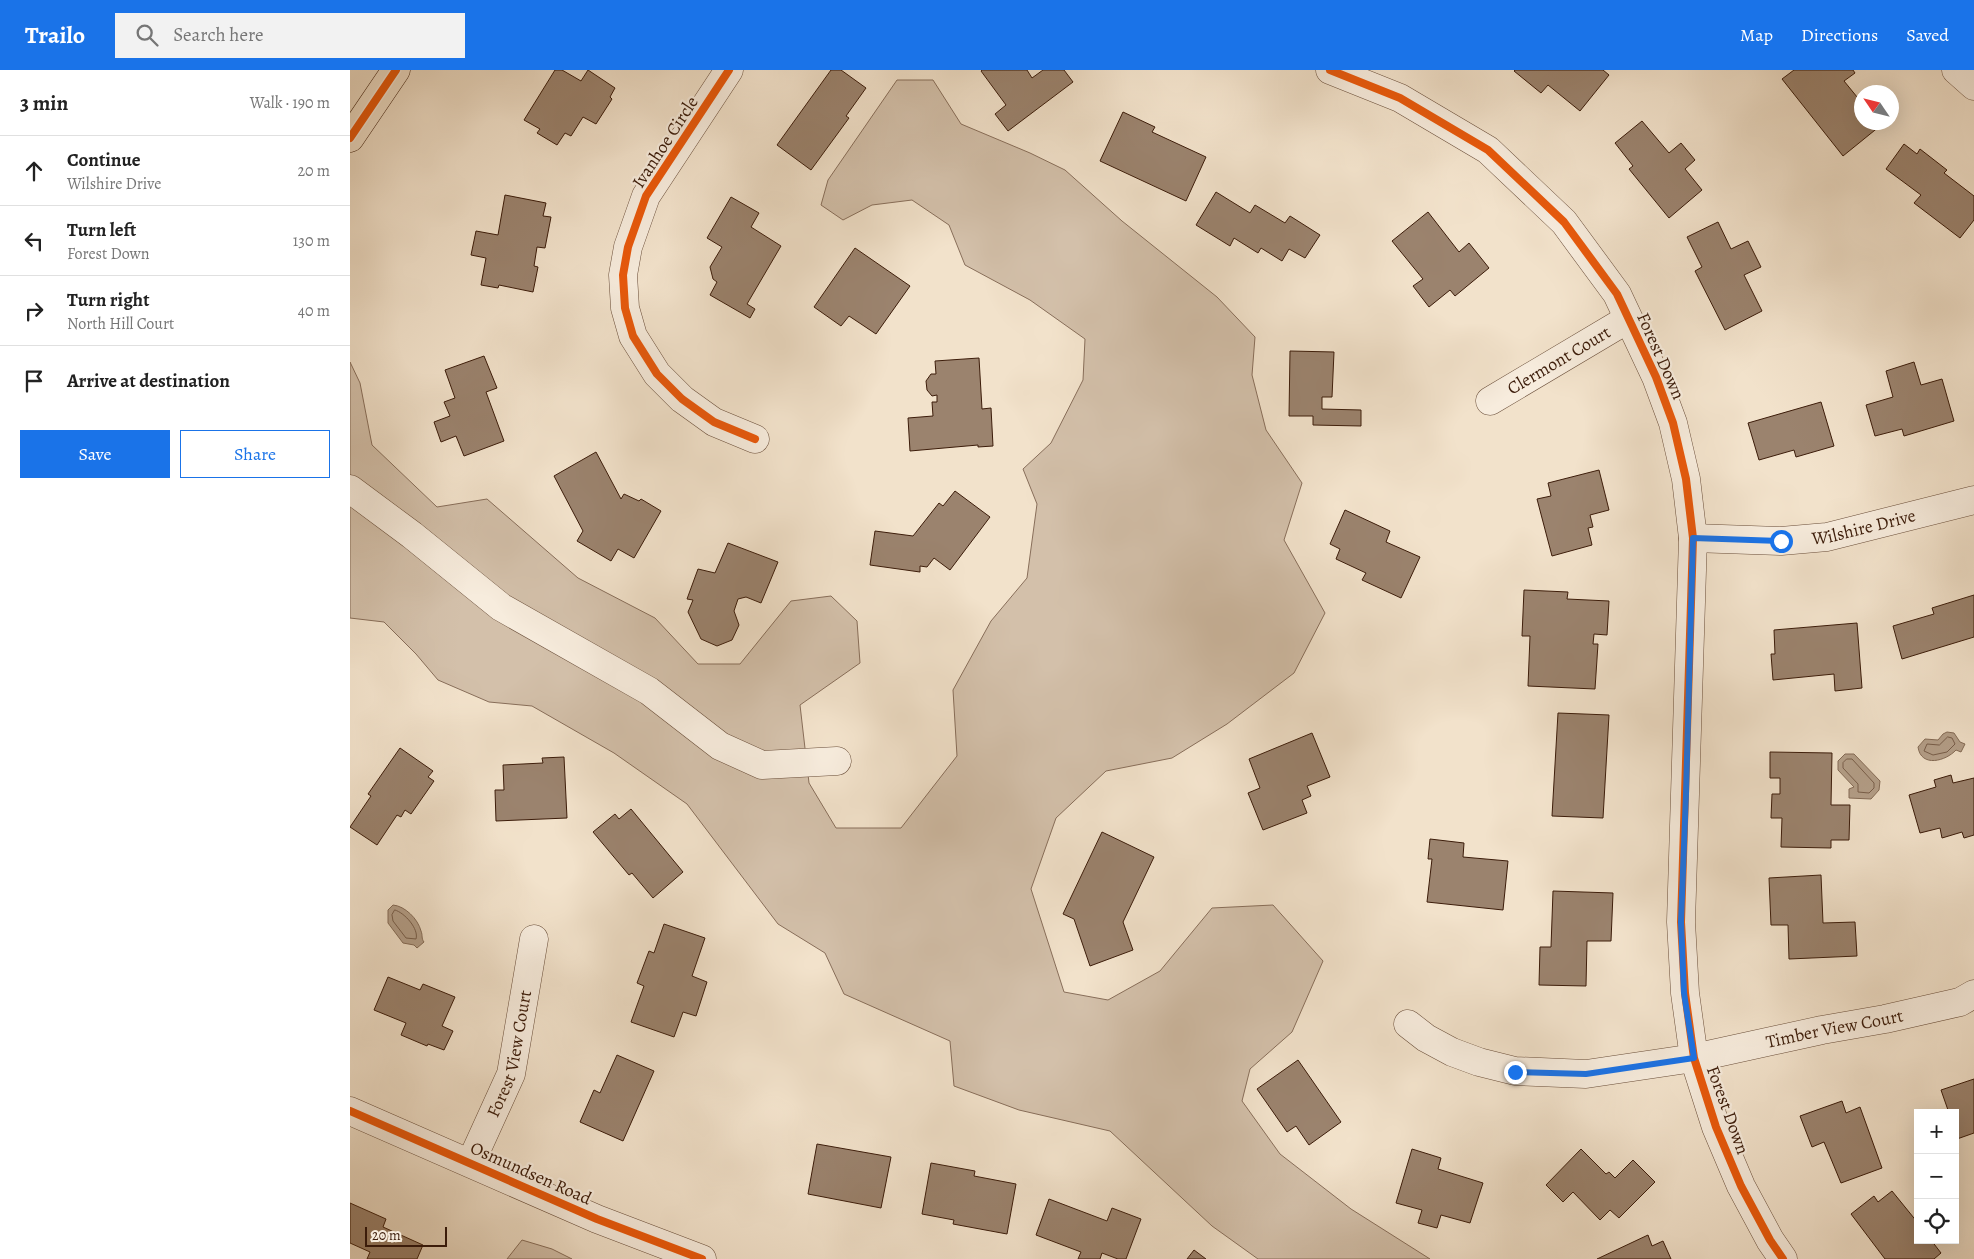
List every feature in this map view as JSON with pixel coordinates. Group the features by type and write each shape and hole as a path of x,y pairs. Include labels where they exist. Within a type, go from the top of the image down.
{"main road":[{"path":"350,138 396,70"}],"street":[{"name":"Ivanhoe Circle","path":"729,70 646,196 628,247 623,275 625,308 633,336 657,374 676,393 714,422 755,440"},
{"name":"Forest Down","path":"1330,70 1400,98 1488,150 1564,222 1616,294 1656,377 1673,423 1686,479 1693,538 1681,922 1684,993 1694,1058 1716,1127 1740,1186 1770,1240 1783,1259"},
{"path":"1956,70 1974,86"},
{"name":"Clermont Court","path":"1490,401 1628,319"},
{"path":"350,489 412,535 501,607 649,691 720,746 762,765 836,761"},
{"name":"Wilshire Drive","path":"1693,538 1781,541 1827,537 1974,500"},
{"name":"Forest View Court","path":"471,1162 511,1074 534,939"},
{"name":"Timber View Court","path":"1408,1024 1426,1038 1452,1052 1479,1062 1515,1072 1586,1074 1694,1058 1904,1015 1960,1002 1974,994"},
{"name":"Osmundsen Road","path":"350,1111 597,1218 702,1259"}],"shaded area":[{"path":"897,80 933,80 961,124 1065,170 1122,221 1217,297 1255,337 1252,375 1266,430 1302,483 1284,540 1325,613 1294,673 1227,724 1172,758 1106,771 1056,818 1031,889 1064,992 1108,1000 1160,971 1212,908 1273,905 1323,961 1292,1032 1250,1069 1242,1101 1280,1154 1351,1209 1430,1259 1258,1259 1212,1226 1110,1131 1019,1110 954,1086 950,1041 844,994 825,953 778,924 687,804 614,753 532,706 489,702 438,680 416,654 384,622 350,618 350,362 360,383 372,445 437,507 487,499 578,578 655,618 698,664 740,664 791,601 831,596 857,621 860,663 800,705 809,783 836,828 901,828 957,756 953,690 991,621 1027,578 1037,504 1023,469 1051,443 1083,380 1085,339 1030,300 965,265 949,225 912,200 872,205 843,220 821,205 828,180"},
{"path":"522,1240 552,1249 572,1259 507,1259"}],"water":[{"path":"1947,732 1954,733 1960,742 1965,744 1961,752 1956,750 1946,757 1934,760 1924,758 1920,754 1918,747 1925,739 1938,740"},
{"path":"1845,754 1854,754 1880,781 1879,790 1871,799 1849,798 1849,789 1854,787 1838,770 1838,761"},
{"path":"393,905 402,908 417,922 424,942 417,948 414,945 403,943 388,923 388,910"}],"building":[{"path":"555,70 562,70 581,81 588,70 615,88 610,97 612,99 596,124 583,117 571,136 565,133 557,145 537,133 540,129 524,120"},
{"path":"831,70 841,70 866,88 846,116 849,118 811,170 777,145"},
{"path":"982,70 1027,70 1032,78 1043,70 1064,70 1073,82 1008,131 995,114 1006,105"},
{"path":"1515,70 1603,70 1609,75 1580,111 1548,85 1541,93"},
{"path":"1794,70 1853,70 1855,73 1844,81 1854,93 1854,130 1875,130 1843,156 1782,79"},
{"path":"1123,112 1155,127 1152,132 1206,157 1186,201 1100,161"},
{"path":"1642,121 1669,153 1681,143 1695,160 1685,169 1702,190 1669,218 1629,169 1633,166 1615,143"},
{"path":"1904,144 1917,154 1920,149 1947,170 1944,173 1974,196 1974,220 1960,238 1914,203 1921,195 1886,169"},
{"path":"1216,192 1250,213 1255,205 1285,223 1290,216 1320,235 1305,258 1289,249 1282,261 1261,248 1258,253 1234,238 1230,246 1196,225"},
{"path":"505,195 546,203 543,216 551,217 545,248 537,247 534,266 538,267 533,292 499,285 498,288 481,285 486,258 471,255 476,231 498,235"},
{"path":"731,197 759,213 751,227 781,246 747,304 755,309 750,318 710,295 717,282 713,279 710,267 722,247 707,238"},
{"path":"1428,212 1459,252 1469,243 1489,268 1455,296 1450,290 1429,307 1413,286 1423,279 1392,241"},
{"path":"1718,222 1731,249 1748,241 1761,267 1744,275 1762,311 1725,330 1695,271 1702,267 1687,237"},
{"path":"855,248 910,286 876,334 849,316 841,326 814,307"},
{"path":"1290,351 1334,352 1332,397 1322,397 1322,409 1361,410 1361,426 1313,425 1313,416 1289,416"},
{"path":"484,356 497,388 486,392 504,441 464,456 456,436 441,442 434,422 450,416 444,402 455,398 445,370"},
{"path":"979,358 982,409 991,408 993,446 978,447 978,445 910,451 908,418 933,416 932,402 937,402 937,395 932,396 927,390 926,381 931,374 936,374 935,361"},
{"path":"1914,362 1921,385 1942,379 1954,421 1904,436 1902,429 1875,436 1866,405 1893,397 1886,371"},
{"path":"1821,402 1834,446 1796,457 1794,450 1759,460 1748,423"},
{"path":"596,452 621,499 624,494 639,501 641,499 661,511 634,558 618,549 611,561 577,541 583,531 554,476"},
{"path":"1599,470 1609,510 1590,515 1593,527 1588,528 1592,545 1552,556 1537,499 1551,496 1548,483"},
{"path":"955,491 990,517 950,570 934,558 927,567 920,566 920,572 870,565 875,531 913,536 939,503 943,506"},
{"path":"1345,510 1390,531 1386,542 1420,557 1401,598 1362,580 1366,573 1336,559 1340,549 1330,544"},
{"path":"728,543 778,562 761,603 746,597 738,599 734,611 739,625 732,640 717,646 701,639 688,612 693,600 687,599 698,569 715,573"},
{"path":"1524,590 1568,592 1567,599 1609,601 1607,635 1594,634 1593,644 1598,644 1595,689 1528,686 1530,636 1522,636"},
{"path":"1974,595 1974,637 1902,659 1893,626 1934,614 1932,608"},
{"path":"1857,623 1862,688 1835,691 1834,674 1773,680 1771,654 1775,654 1774,630"},
{"path":"1558,713 1609,715 1603,818 1552,816"},
{"path":"1312,733 1330,777 1307,786 1311,796 1302,800 1307,813 1263,830 1248,793 1260,788 1249,759"},
{"path":"400,748 433,771 428,777 434,781 411,814 405,810 401,817 397,815 377,845 350,827 371,796 368,794"},
{"path":"1770,752 1832,753 1831,805 1850,805 1849,840 1831,840 1831,848 1781,847 1782,818 1771,818 1772,794 1780,794 1780,778 1770,778"},
{"path":"564,757 567,818 496,821 495,790 504,790 503,765 543,763 542,758"},
{"path":"1951,775 1953,783 1974,778 1974,835 1964,838 1962,832 1942,838 1940,828 1920,833 1909,795 1936,787 1934,780"},
{"path":"631,809 683,872 653,898 632,873 629,875 593,832 615,814 619,819"},
{"path":"1102,832 1154,857 1123,922 1133,950 1090,966 1074,919 1063,914"},
{"path":"1430,839 1464,843 1463,857 1508,861 1503,910 1427,902 1432,859 1428,859"},
{"path":"1821,875 1823,923 1855,922 1857,956 1789,959 1788,925 1771,925 1769,878"},
{"path":"1553,891 1613,893 1611,941 1587,941 1586,986 1539,985 1540,947 1551,947"},
{"path":"664,924 705,938 692,976 707,982 696,1016 683,1012 674,1037 631,1022 644,986 637,983 649,951 654,953"},
{"path":"388,977 420,990 423,984 455,997 442,1026 453,1031 444,1050 428,1044 427,1046 401,1035 406,1023 374,1010"},
{"path":"617,1055 654,1071 623,1141 580,1122 594,1090 600,1093"},
{"path":"1298,1060 1341,1122 1309,1145 1296,1126 1287,1132 1257,1089"},
{"path":"1974,1079 1974,1133 1959,1138 1959,1109 1948,1109 1941,1090"},
{"path":"1842,1101 1846,1113 1860,1107 1882,1168 1841,1183 1824,1142 1812,1147 1800,1116"},
{"path":"817,1144 891,1157 881,1208 808,1194"},
{"path":"1412,1149 1441,1158 1438,1169 1483,1183 1470,1223 1441,1215 1437,1228 1418,1223 1422,1210 1396,1203"},
{"path":"1581,1149 1606,1174 1609,1172 1615,1178 1633,1160 1655,1182 1619,1218 1610,1210 1600,1220 1573,1192 1563,1202 1546,1185"},
{"path":"931,1163 975,1171 974,1176 1016,1184 1007,1234 953,1224 954,1220 922,1214"},
{"path":"1892,1191 1914,1218 1914,1244 1934,1244 1941,1253 1934,1259 1885,1259 1851,1214 1874,1196 1878,1202"},
{"path":"1049,1199 1107,1221 1112,1208 1141,1219 1126,1259 1118,1259 1102,1253 1100,1259 1078,1259 1081,1252 1036,1235"},
{"path":"350,1203 386,1219 383,1227 423,1245 417,1259 367,1259 370,1252 350,1243"},
{"path":"1648,1235 1652,1246 1663,1241 1671,1259 1597,1259"},
{"path":"1194,1250 1206,1259 1187,1259"}],"cycle path":[{"path":"350,138 396,70"},
{"path":"729,70 646,196 628,247 623,275 625,308 633,336 657,374 682,399 714,422 755,439"},
{"path":"1330,70 1400,98 1488,150 1564,222 1617,294 1656,377 1673,423 1686,479 1693,538 1681,922 1685,993 1694,1058 1716,1127 1741,1186 1770,1240 1783,1259"},
{"path":"350,1111 597,1219 702,1259"}],"route":[{"path":"1515,1072 1586,1074 1694,1058 1684,993 1681,922 1693,538 1781,541"}]}
